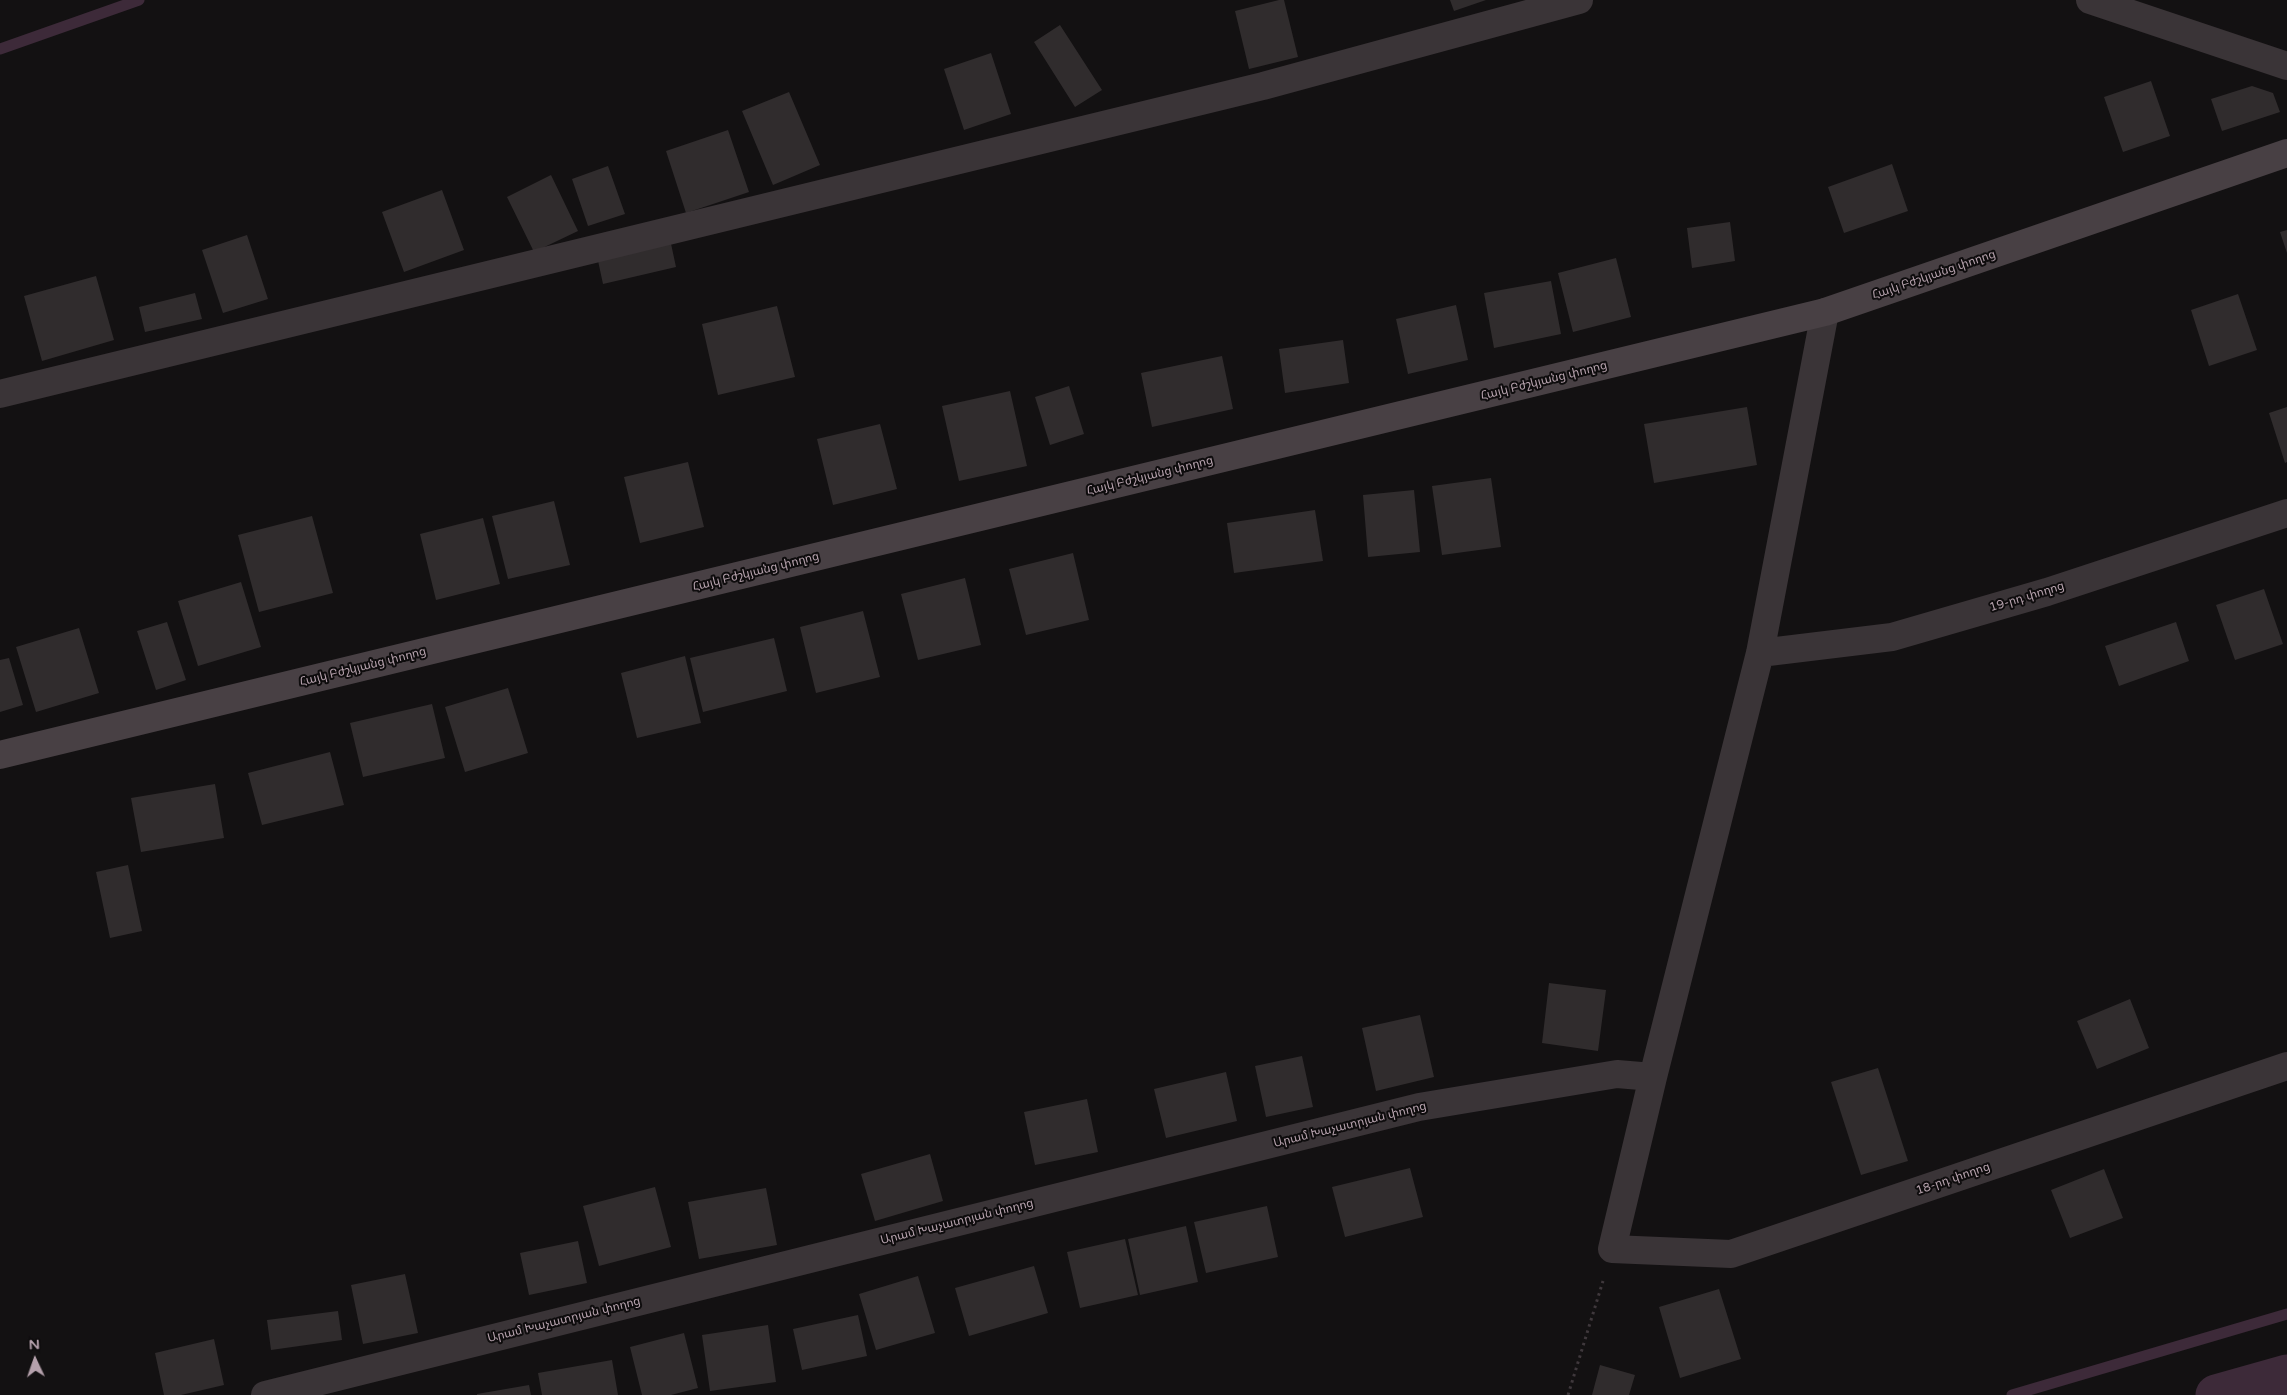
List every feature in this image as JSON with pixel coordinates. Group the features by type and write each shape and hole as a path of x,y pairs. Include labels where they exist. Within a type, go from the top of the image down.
{"main road":[{"name":"Հայկ Բժշկյանց փողոց","path":"0,756 1826,312 2287,152"}],"street":[{"path":"0,394 1263,86 1579,0"},
{"path":"2090,0 2287,66"},
{"path":"1612,1249 1653,1077 1760,653 1826,312"},
{"name":"19-րդ փողոց","path":"1760,653 1892,638 2046,592 2287,513"},
{"name":"18-րդ փողոց","path":"1612,1249 1731,1254 2287,1066"},
{"name":"Արամ Խաչատրյան փողոց","path":"265,1395 1419,1107 1618,1074 1653,1077"}],"path":[{"path":"1568,1395 1612,1249"}],"building":[{"path":"1284,0 1298,57 1249,69 1235,11"},
{"path":"1450,0 1486,0 1454,11"},
{"path":"1060,25 1102,90 1075,107 1034,42"},
{"path":"991,53 1011,114 964,130 944,69"},
{"path":"2151,81 2170,136 2123,152 2104,97"},
{"path":"2252,86 2273,93 2280,112 2222,131 2211,99"},
{"path":"789,92 820,165 773,185 742,111"},
{"path":"728,130 749,192 686,213 666,151"},
{"path":"1892,164 1908,211 1844,233 1828,187"},
{"path":"608,166 625,214 588,226 572,179"},
{"path":"551,175 578,231 534,252 507,197"},
{"path":"442,190 464,250 404,272 382,212"},
{"path":"1730,222 1735,261 1692,268 1687,228"},
{"path":"2287,230 2287,253 2280,232"},
{"path":"247,235 268,299 223,313 202,250"},
{"path":"670,239 676,267 603,284 597,256"},
{"path":"1616,258 1631,317 1573,332 1558,273"},
{"path":"96,276 114,340 42,361 24,296"},
{"path":"1551,281 1561,334 1494,348 1484,293"},
{"path":"195,293 202,319 145,332 139,307"},
{"path":"2238,294 2257,350 2209,366 2191,310"},
{"path":"1456,305 1468,360 1408,374 1396,319"},
{"path":"777,306 795,377 718,395 702,324"},
{"path":"1343,340 1349,383 1285,393 1279,349"},
{"path":"1222,356 1233,409 1152,427 1141,373"},
{"path":"1069,386 1084,434 1050,445 1035,397"},
{"path":"1010,391 1027,466 959,481 942,406"},
{"path":"1747,407 1757,465 1654,483 1644,424"},
{"path":"2287,407 2287,462 2285,463 2269,413"},
{"path":"880,424 897,489 833,505 817,439"},
{"path":"688,462 704,527 640,543 624,477"},
{"path":"1491,478 1501,547 1442,555 1432,486"},
{"path":"1414,490 1420,552 1368,557 1363,495"},
{"path":"554,501 570,565 508,579 492,516"},
{"path":"1315,510 1323,561 1234,573 1227,523"},
{"path":"312,516 333,593 259,612 238,535"},
{"path":"483,518 500,584 436,600 420,534"},
{"path":"1073,553 1089,620 1026,635 1009,569"},
{"path":"965,578 981,645 918,660 901,594"},
{"path":"241,582 261,647 198,666 178,601"},
{"path":"2264,589 2283,644 2235,660 2216,605"},
{"path":"863,611 880,677 816,693 800,627"},
{"path":"167,622 186,680 156,690 137,631"},
{"path":"2176,622 2189,661 2119,686 2105,646"},
{"path":"79,628 99,693 36,712 16,647"},
{"path":"774,638 787,691 703,712 690,658"},
{"path":"685,656 701,723 637,738 621,673"},
{"path":"9,658 23,705 0,712 0,660"},
{"path":"508,688 528,753 465,772 445,707"},
{"path":"432,704 445,758 363,777 350,723"},
{"path":"330,752 344,805 262,825 248,773"},
{"path":"215,784 224,838 141,852 131,798"},
{"path":"128,865 142,931 110,938 96,872"},
{"path":"1549,983 1606,990 1598,1051 1542,1043"},
{"path":"2130,999 2149,1048 2097,1069 2077,1021"},
{"path":"1420,1015 1434,1077 1376,1091 1362,1028"},
{"path":"1302,1056 1313,1107 1266,1117 1255,1066"},
{"path":"1878,1068 1908,1161 1861,1175 1831,1082"},
{"path":"1226,1072 1237,1121 1166,1138 1154,1089"},
{"path":"1087,1099 1098,1152 1035,1165 1024,1112"},
{"path":"930,1154 943,1201 875,1221 861,1174"},
{"path":"1410,1168 1423,1217 1345,1237 1332,1187"},
{"path":"2104,1169 2123,1218 2070,1238 2051,1190"},
{"path":"655,1187 671,1247 599,1266 583,1206"},
{"path":"766,1188 777,1245 699,1259 688,1202"},
{"path":"1267,1206 1278,1257 1206,1273 1194,1222"},
{"path":"1186,1226 1198,1282 1140,1295 1128,1239"},
{"path":"1125,1239 1138,1295 1080,1308 1067,1252"},
{"path":"578,1241 587,1283 529,1295 520,1253"},
{"path":"1034,1266 1048,1313 969,1336 955,1288"},
{"path":"405,1274 418,1333 363,1344 351,1285"},
{"path":"918,1276 935,1333 876,1350 859,1294"},
{"path":"1719,1289 1741,1359 1680,1378 1659,1307"},
{"path":"338,1311 342,1340 271,1350 267,1320"},
{"path":"858,1315 867,1356 802,1370 793,1329"},
{"path":"768,1325 776,1382 710,1391 702,1335"},
{"path":"684,1333 698,1388 671,1395 642,1395 630,1347"},
{"path":"214,1339 224,1385 181,1395 164,1395 155,1353"},
{"path":"612,1360 618,1395 542,1395 538,1373"},
{"path":"1600,1365 1635,1375 1629,1395 1592,1395"},
{"path":"529,1385 531,1395 477,1395 477,1394"}],"waterway":[{"path":"0,49 139,0"},
{"path":"2012,1395 2287,1314"},
{"path":"2216,1395 2287,1375"}]}
